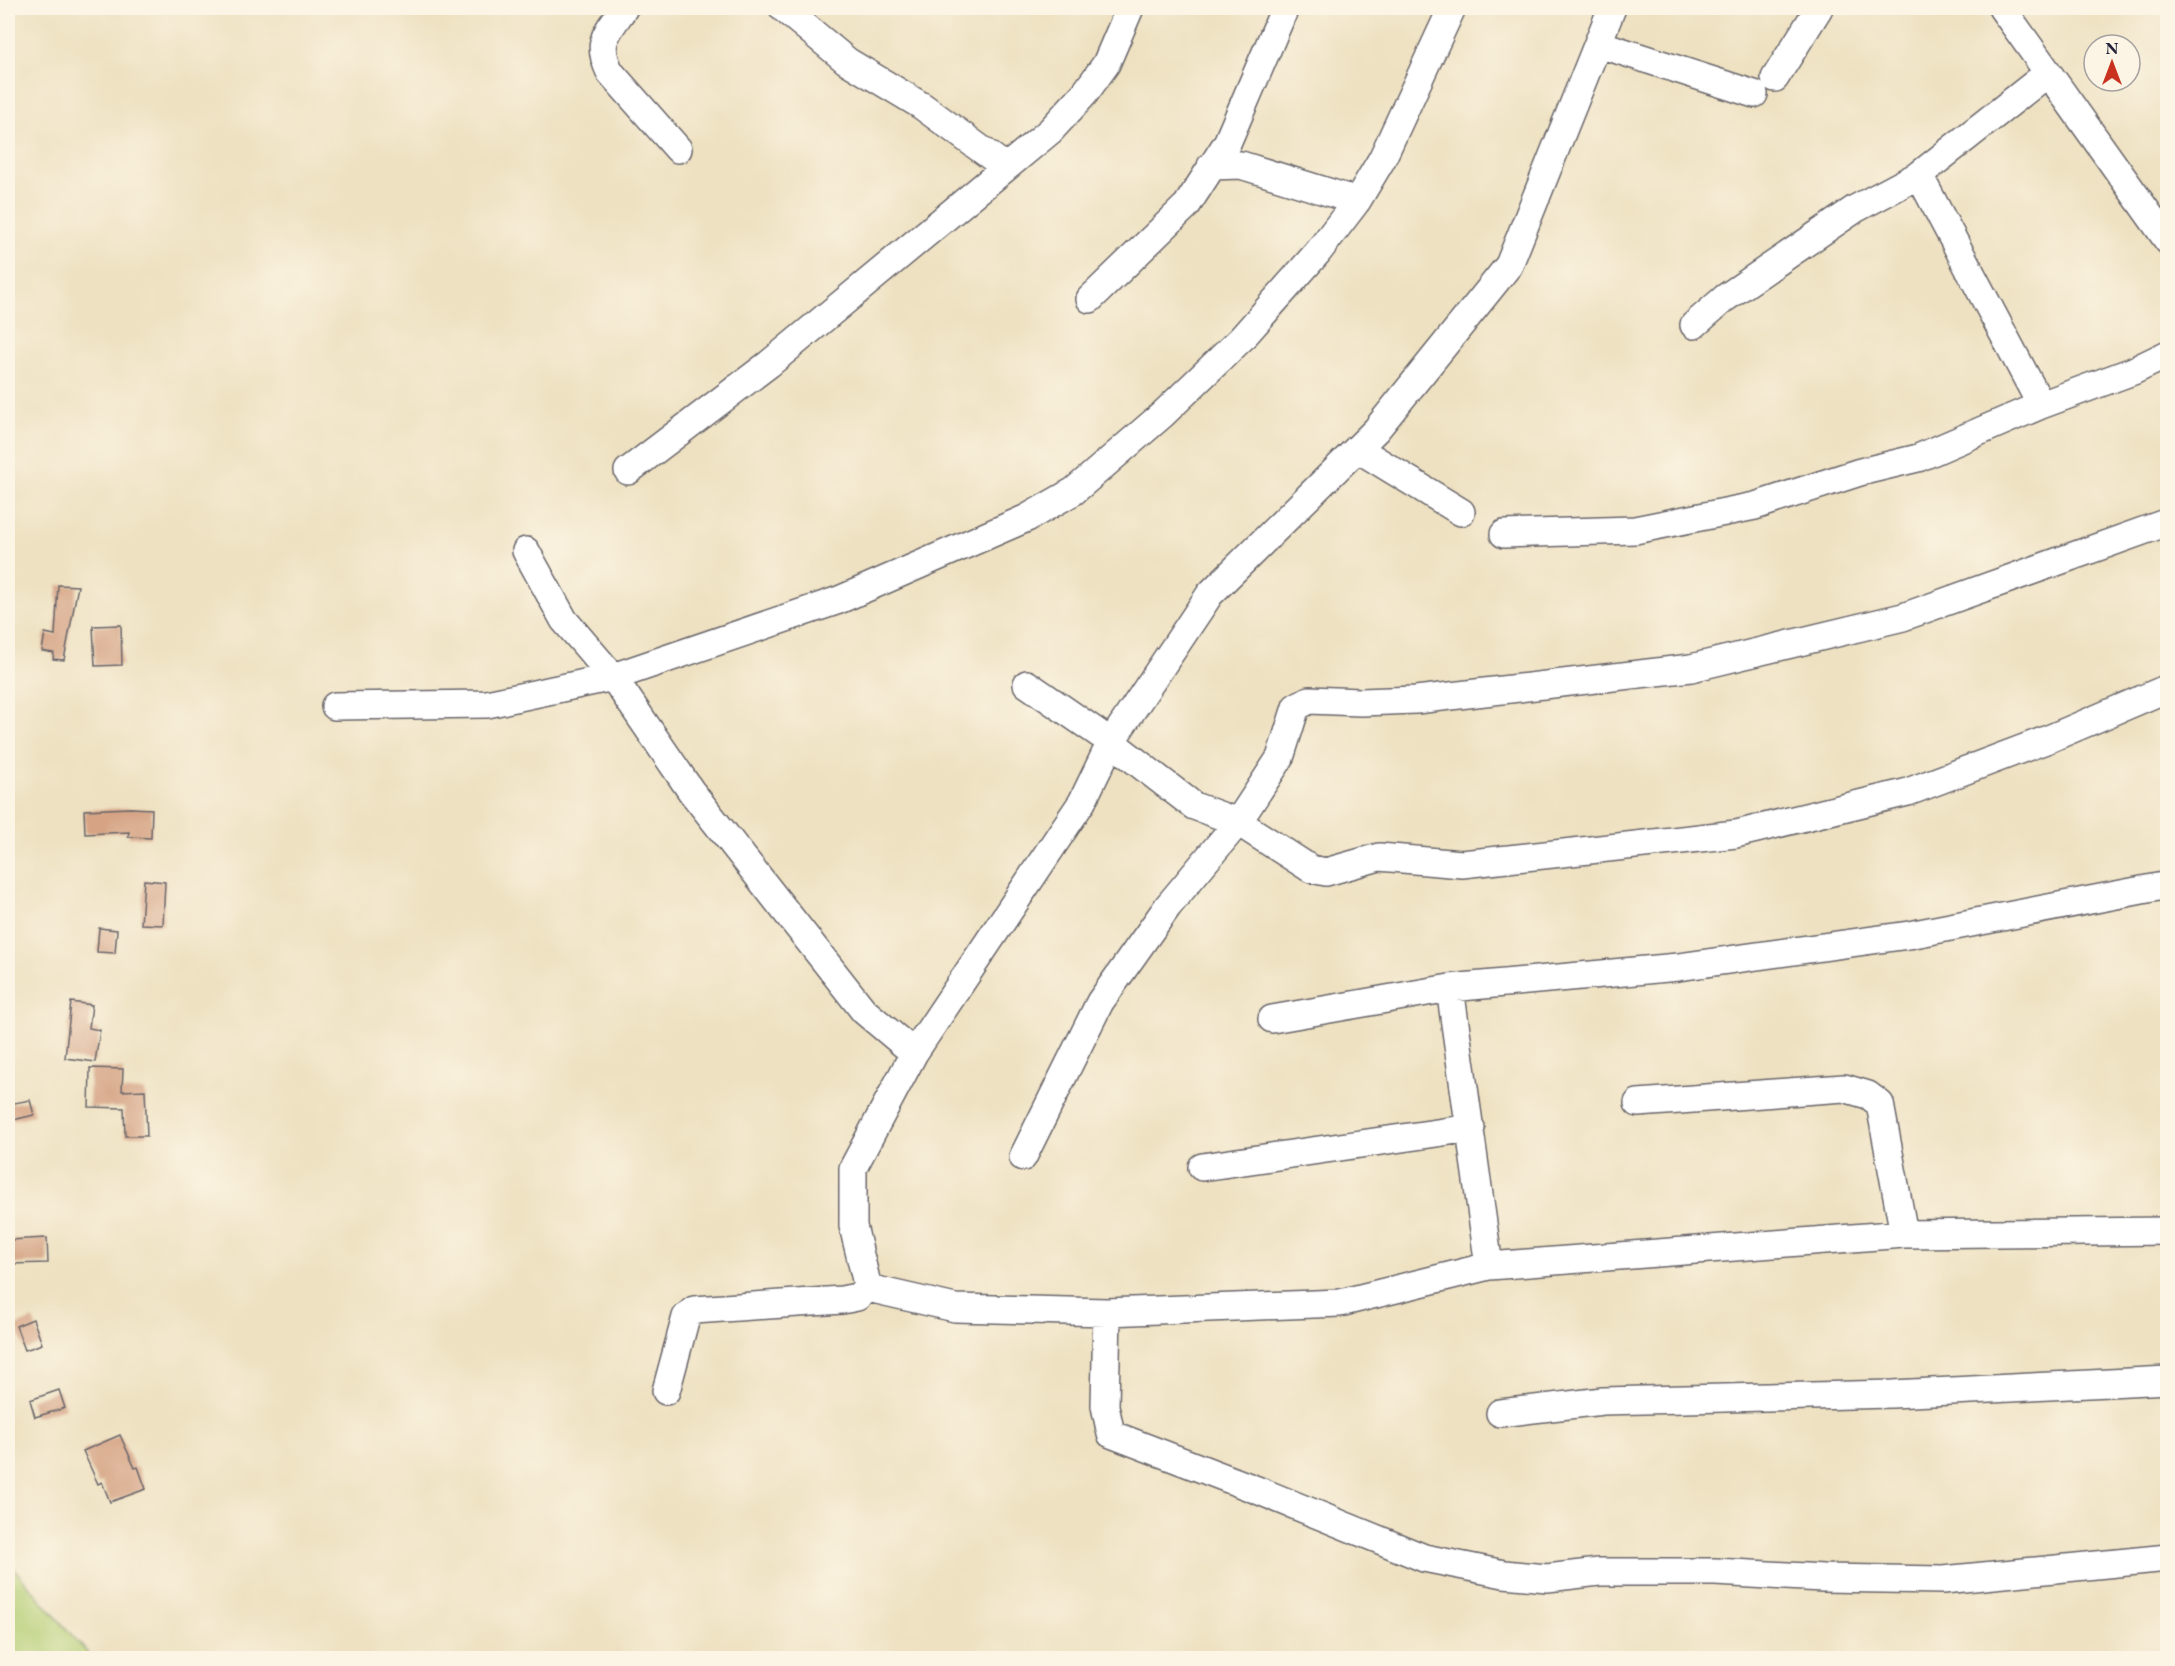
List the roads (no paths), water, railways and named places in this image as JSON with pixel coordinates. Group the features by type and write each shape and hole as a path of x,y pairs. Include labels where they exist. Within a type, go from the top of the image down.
{"street":[{"path":"624,8 605,36 601,47 604,59 610,72 678,149"},
{"path":"783,8 847,61 922,106 1004,166"},
{"path":"628,471 769,364 1004,166 1050,131 1085,93 1106,64 1130,8"},
{"path":"1090,299 1187,205 1227,142 1285,8"},
{"path":"335,706 487,704 613,677 839,600 1027,518 1074,491 1162,415 1242,338 1317,252 1357,201 1382,159 1452,8"},
{"path":"868,1288 853,1226 853,1168 914,1053 1082,802 1112,741 1214,589 1376,430 1509,265 1612,8"},
{"path":"1776,78 1819,8"},
{"path":"2002,8 2168,241"},
{"path":"1599,44 1754,94"},
{"path":"1695,325 1725,298 1846,215 1919,175 2048,73"},
{"path":"1211,166 1241,165 1357,201"},
{"path":"1919,175 2041,405"},
{"path":"1504,534 1635,530 1755,506 1860,472 1918,458 2041,405 2133,371 2168,354"},
{"path":"1358,448 1461,512"},
{"path":"1023,1157 1101,1002 1168,906 1238,822 1280,758 1296,707 1309,700 1361,702 1416,700 1691,668 1903,617 2168,522"},
{"path":"526,551 564,620 613,677 691,791 864,1011 914,1053"},
{"path":"1027,684 1112,741 1194,806 1238,822 1311,870 1326,872 1379,856 1462,864 1736,834 1908,792 2051,738 2168,688"},
{"path":"1272,1018 1450,988 1678,968 1909,936 2168,885"},
{"path":"1450,988 1489,1266"},
{"path":"1638,1103 1844,1088 1868,1095 1880,1104 1904,1234"},
{"path":"1202,1167 1471,1128"},
{"path":"868,1288 955,1308 1107,1312 1340,1303 1489,1266 1904,1234 2168,1231"},
{"path":"666,1391 686,1317 694,1310 842,1300 857,1297 868,1288"},
{"path":"1107,1312 1105,1407 1112,1434 1424,1558 1504,1574 1547,1578 1599,1572 1715,1572 1823,1578 1943,1580 2168,1558"},
{"path":"1500,1413 1603,1401 1892,1394 2168,1380"}]}
